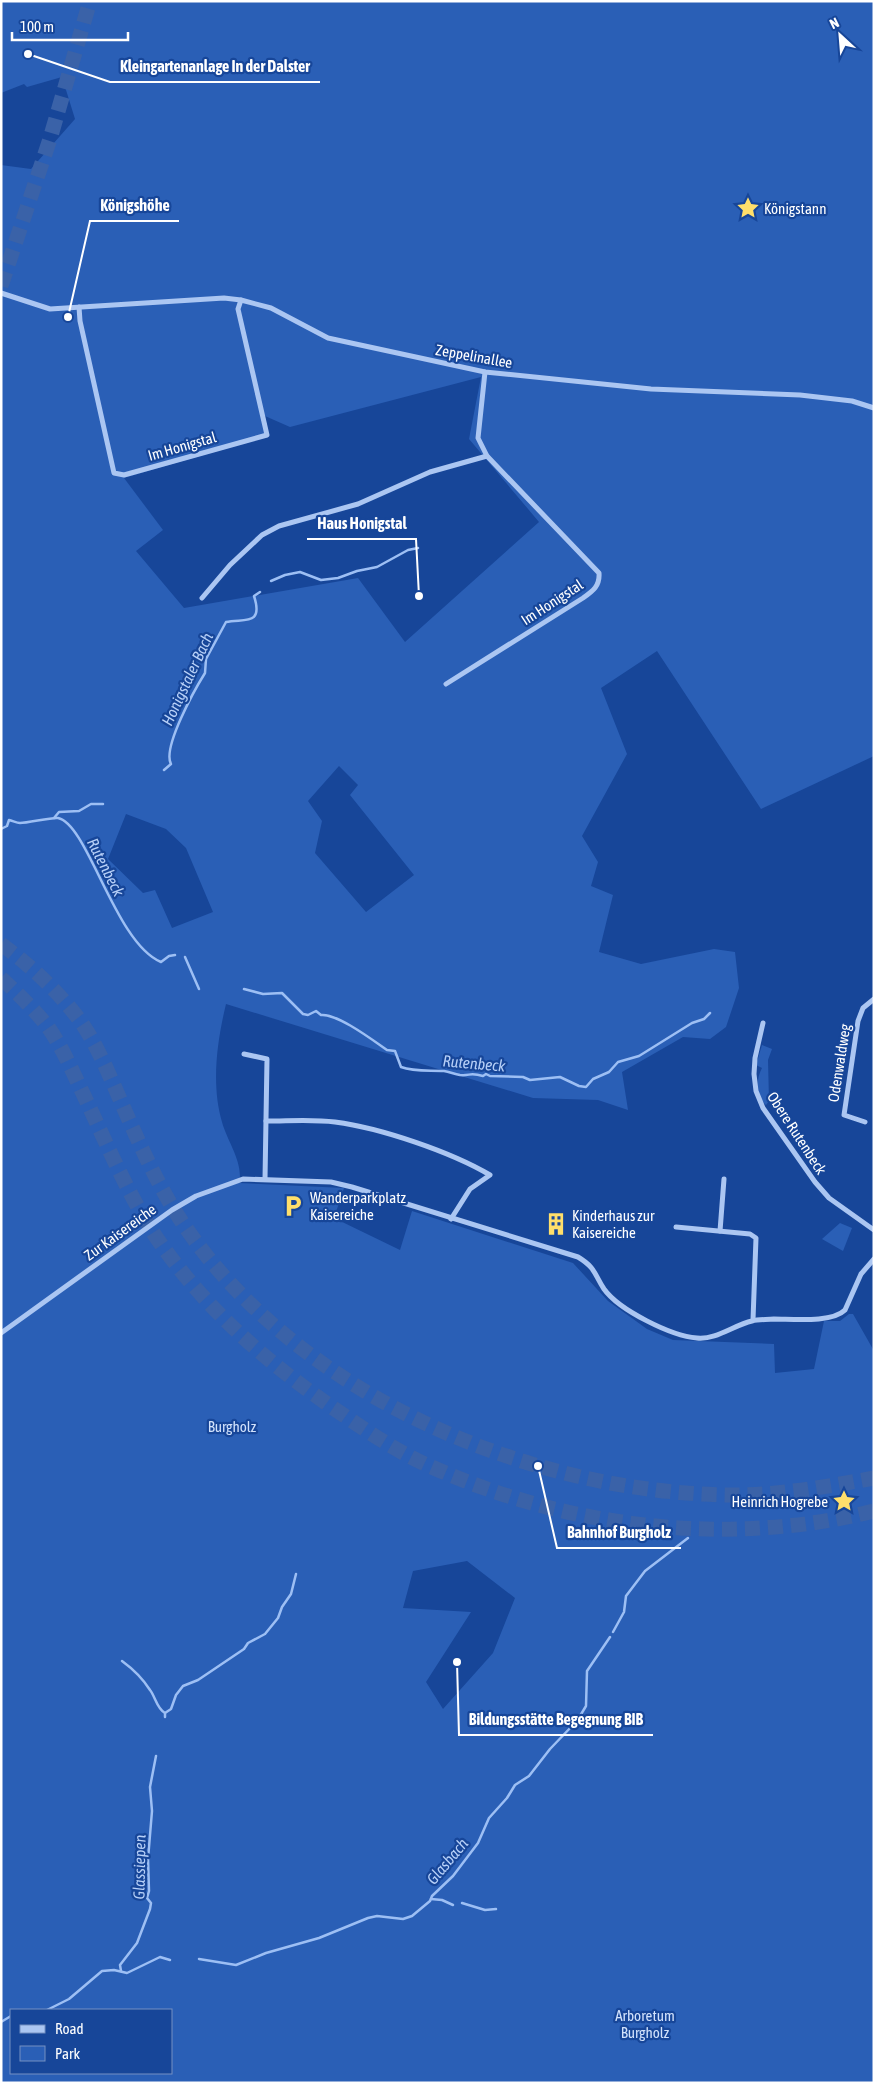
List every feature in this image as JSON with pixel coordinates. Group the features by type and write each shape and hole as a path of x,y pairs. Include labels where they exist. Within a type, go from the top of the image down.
{"street":[{"name":"Zeppelinallee","path":"1,293 50,309 224,298 241,300 271,308 328,338 485,372 651,389 809,396 852,401 874,408"},
{"name":"Im Honigstal","path":"79,308 82,330 114,472 124,476 267,435 238,309 241,300"},
{"name":"Im Honigstal","path":"446,684 583,598 596,588 600,579 600,573 487,456 478,438 485,372"},
{"path":"202,598 262,535 279,526 358,504 430,472 487,456"},
{"name":"Odenwaldweg","path":"865,1122 844,1115 858,1021 863,1008 874,999"},
{"name":"Obere Rutenbeck","path":"763,1023 755,1058 754,1074 756,1091 763,1108 815,1182 829,1198 874,1230"},
{"path":"244,1054 267,1059 265,1179"},
{"path":"266,1121 334,1122 367,1128 455,1156 490,1175 470,1189 451,1219"},
{"name":"Zur Kaisereiche","path":"1,1333 172,1210 196,1196 243,1179 331,1182 578,1257 593,1267 604,1288 615,1300 641,1316 678,1333 698,1338 714,1336 754,1320 824,1318 840,1314 845,1310 861,1274 874,1259"},
{"path":"720,1231 724,1180"},
{"path":"676,1227 750,1234 756,1238 754,1320"}],"green space":[{"name":"Burgholz","path":"1,1 874,1 874,756 761,809 657,651 601,688 627,754 582,836 598,862 591,886 613,895 599,952 641,964 714,949 735,952 739,988 726,1027 710,1039 683,1037 622,1072 628,1110 598,1100 533,1098 226,1004 220,1033 216,1078 222,1122 237,1160 240,1175 239,1183 344,1188 334,1218 400,1250 412,1211 573,1263 608,1301 647,1329 673,1340 774,1344 775,1373 814,1369 824,1321 840,1321 849,1314 853,1314 874,1351 874,2083 1,2083 1,165 31,169 75,119 62,77 27,87 24,84 1,93","holes":["481,377 469,439 539,522 405,642 358,578 184,608 136,551 163,530 124,478 269,436 265,416 290,427","339,766 358,785 350,795 414,875 366,912 315,853 322,821 308,801","126,814 166,829 186,848 213,912 172,928 155,890 143,893 108,859","467,1561 515,1598 493,1653 443,1709 426,1682 471,1612 403,1608 413,1571"]},
{"path":"762,1045 772,1049 768,1060 769,1101 766,1105 758,1092 762,1068 756,1065"},
{"path":"840,1223 852,1228 843,1251 822,1239"}],"waterway":[{"name":"Honigstaler Bach","path":"271,581 285,575 300,572 321,580 338,578 357,571 377,567 408,550 418,548"},
{"name":"Honigstaler Bach","path":"164,770 171,764 169,756 175,732 187,705 205,673 206,659 226,622 254,617 256,613 254,596 260,592"},
{"name":"Honigstaler Bach","path":"54,818 59,812 79,811 91,804 103,804"},
{"name":"Rutenbeck","path":"1,829 7,826 9,820 20,823 58,818 69,825 92,861 116,910 145,951 161,962 169,956 175,955"},
{"name":"Rutenbeck","path":"185,957 199,989"},
{"name":"Rutenbeck","path":"244,989 263,994 282,993 303,1014 308,1015 316,1011 321,1015 336,1018 365,1034 387,1050 395,1051 401,1067 406,1069 444,1071 460,1075 475,1074 483,1076 486,1074 490,1076 523,1077 530,1080 560,1077 579,1086 586,1087 593,1079 609,1072 618,1062 639,1056 692,1023 704,1019 710,1013"},
{"name":"Glasbach","path":"613,1632 624,1612 626,1596 645,1571 688,1538"},
{"name":"Glassiepen","path":"165,1717 165,1713 171,1709 176,1695 183,1686 198,1680 244,1649 248,1643 265,1634 278,1618 282,1607 291,1594 296,1574"},
{"name":"Glasbach","path":"199,1959 236,1965 266,1953 319,1938 368,1918 377,1916 403,1919 412,1916 430,1901 432,1896 453,1876 478,1843 489,1818 507,1798 515,1785 529,1776 550,1749 573,1725 580,1721 580,1716 586,1706 587,1671 610,1637"},
{"path":"122,1661 144,1682 160,1709 165,1713"},
{"name":"Glassiepen","path":"121,1971 120,1965 137,1943 151,1903 147,1898 149,1891 148,1859 152,1811 150,1787 156,1756"},
{"path":"431,1899 442,1900 453,1905"},
{"path":"462,1903 485,1910 496,1909"},
{"name":"Glasbach","path":"49,2009 69,1999 102,1971 114,1970 127,1973 160,1957 170,1960"},
{"name":"Glasbach","path":"1,2022 10,2017"}],"tunnel":[{"path":"1,286 50,139 90,1"},
{"path":"1,944 44,980 81,1022 102,1059 165,1195 221,1273 280,1331 347,1380 420,1421 498,1453 579,1476 660,1491 740,1495 824,1487 874,1478"},
{"path":"1,978 37,1014 54,1036 137,1205 156,1237 196,1289 240,1335 264,1356 315,1395 386,1443 434,1468 486,1489 539,1505 594,1517 650,1525 707,1529 763,1528 819,1522 874,1511"}],"place":[{"name":"Kleingartenanlage In der Dalster","path":"28,54"},
{"name":"Königstann","path":"748,208"},
{"name":"Königshöhe","path":"68,317"},
{"name":"Haus Honigstal","path":"419,596"},
{"name":"Wanderparkplatz Kaisereiche","path":"293,1206"},
{"name":"Kinderhaus zur Kaisereiche","path":"556,1224"},
{"name":"Bahnhof Burgholz","path":"538,1466"},
{"name":"Heinrich Hogrebe","path":"844,1501"},
{"name":"Bildungsstätte Begegnung BIB","path":"457,1662"}],"park label":[{"name":"Arboretum Burgholz","path":"645,2024"}]}
